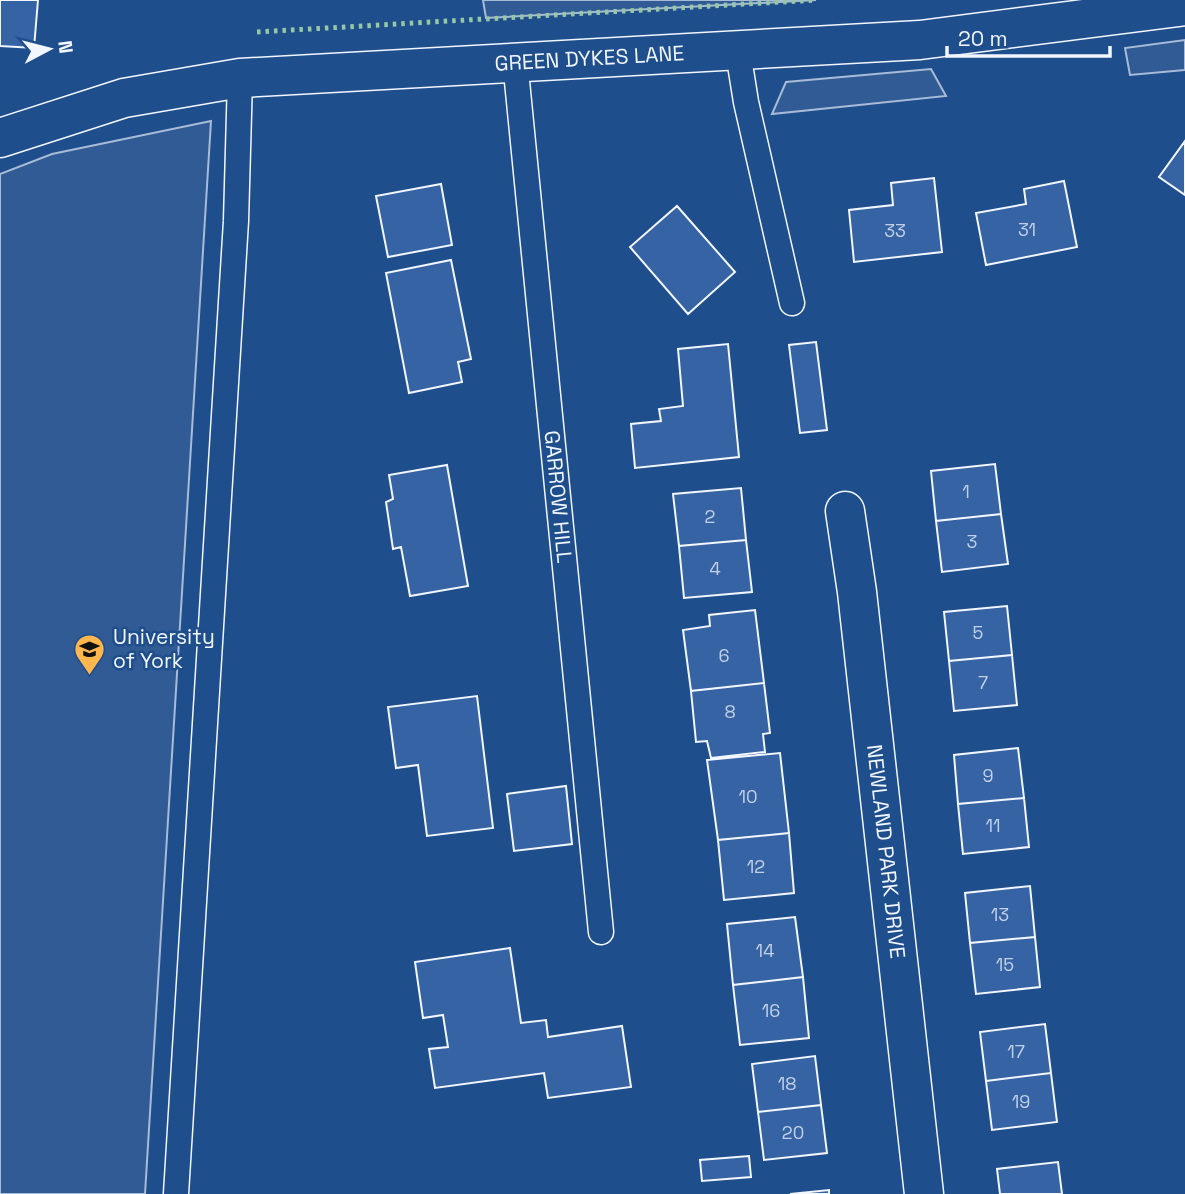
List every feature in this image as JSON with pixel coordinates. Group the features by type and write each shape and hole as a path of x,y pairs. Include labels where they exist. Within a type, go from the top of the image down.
{"street":[{"name":"GREEN DYKES LANE","path":"0,138 124,98 240,78 920,40 1185,6"},
{"name":"NEWLAND PARK DRIVE","path":"845,511 857,592 924,1194"}],"lane":[{"path":"738,52 746,102 792,303"},
{"name":"GARROW HILL","path":"515,61 601,932"},
{"path":"176,1194 236,221 240,78"}],"shaded area":[{"path":"483,0 816,0 486,18"},
{"path":"1185,40 1185,70 1130,75 1125,48"},
{"path":"931,69 946,96 772,114 786,82"},
{"name":"University of York","path":"211,121 145,1194 0,1194 0,174 52,154"}],"building":[{"path":"0,0 38,0 34,48 0,46"},
{"path":"1185,141 1185,195 1159,177"},
{"path":"934,178 942,252 854,262 849,210 893,205 891,183"},
{"path":"1064,181 1077,247 986,265 976,213 1026,204 1024,189"},
{"path":"441,184 452,245 388,257 376,196"},
{"path":"677,206 735,272 688,314 630,247"},
{"path":"451,260 471,359 458,362 462,382 409,393 386,273"},
{"path":"816,342 827,430 800,433 789,345"},
{"path":"728,344 739,457 635,468 631,424 661,421 659,409 683,406 678,349"},
{"path":"995,464 1001,514 936,521 931,471"},
{"path":"447,465 468,586 410,596 401,547 393,549 386,502 393,499 389,475"},
{"path":"741,488 746,540 679,546 673,494"},
{"path":"1001,514 1008,564 942,572 936,521"},
{"path":"746,540 752,592 684,598 679,546"},
{"path":"1007,606 1012,655 949,661 944,612"},
{"path":"755,610 764,683 691,691 683,630 710,626 709,615"},
{"path":"1012,655 1017,705 954,711 949,661"},
{"path":"764,683 770,733 763,734 765,752 711,758 707,741 696,742 691,691"},
{"path":"477,696 493,828 427,836 418,765 396,768 388,707"},
{"path":"1018,748 1024,798 958,804 954,755"},
{"path":"780,753 789,833 718,840 707,760"},
{"path":"566,786 572,844 514,851 507,794"},
{"path":"1024,798 1029,847 963,854 958,804"},
{"path":"789,833 794,893 724,900 718,840"},
{"path":"1030,886 1035,937 970,943 965,893"},
{"path":"795,917 803,977 733,985 727,924"},
{"path":"1035,937 1040,987 976,994 970,943"},
{"path":"510,948 521,1023 546,1020 548,1037 622,1026 631,1087 548,1098 544,1073 435,1088 429,1049 448,1047 443,1015 423,1018 415,962"},
{"path":"803,977 809,1038 740,1045 733,985"},
{"path":"1045,1024 1051,1073 986,1081 980,1032"},
{"path":"815,1056 821,1105 758,1112 752,1064"},
{"path":"1051,1073 1057,1122 992,1130 986,1081"},
{"path":"821,1105 827,1153 764,1160 758,1112"},
{"path":"749,1156 751,1177 702,1181 700,1160"},
{"path":"1058,1162 1062,1194 1000,1194 997,1169"},
{"path":"829,1190 829,1194 790,1194"}],"hedge":[{"path":"257,32 816,0"}],"place":[{"name":"University of York","path":"90,676"}]}
